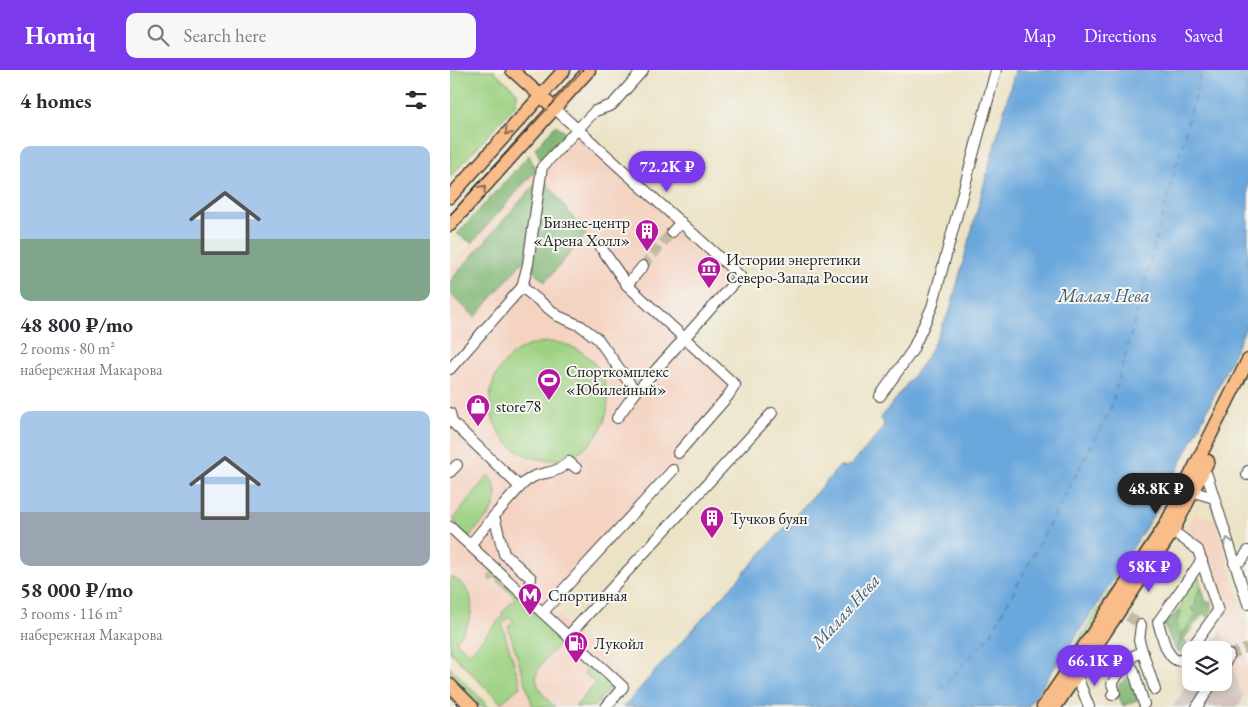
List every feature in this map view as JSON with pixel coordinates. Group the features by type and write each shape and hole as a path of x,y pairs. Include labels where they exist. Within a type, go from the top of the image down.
{"main road":[{"path":"512,70 554,108"},
{"path":"450,197 564,70"},
{"path":"450,224 589,70"},
{"path":"1043,707 1060,699 1073,674 1165,526 1204,470 1246,375 1248,360"},
{"path":"1073,674 1103,647 1173,531 1190,490 1246,375"},
{"path":"450,685 472,707"}],"street":[{"path":"450,369 522,287 528,264 542,167 594,111 612,106 643,70"},
{"path":"880,396 912,351 932,307 996,70"},
{"path":"554,108 740,276 636,392 617,418"},
{"path":"672,232 681,222"},
{"path":"600,246 627,285 734,384 728,396 678,453"},
{"path":"627,285 643,266"},
{"path":"522,287 558,316 581,326 598,339 636,392"},
{"path":"568,636 772,414"},
{"path":"451,420 520,487"},
{"path":"470,545 520,487 534,474 561,469 569,462 576,468"},
{"path":"543,612 674,470"},
{"path":"1204,470 1247,598"},
{"path":"1190,490 1214,498"},
{"path":"494,516 504,554 531,578 528,597"},
{"path":"450,527 528,597 623,687 606,707"},
{"path":"1173,531 1194,539 1202,560 1218,611 1185,657 1180,661 1175,661 1170,657 1158,622 1202,560"},
{"path":"1234,563 1242,560 1248,552"},
{"path":"1141,625 1139,641 1155,690"},
{"path":"1112,695 1115,692 1112,684 1125,660 1142,652"},
{"path":"1125,660 1133,669 1144,704"},
{"path":"1073,674 1089,707"},
{"path":"1197,707 1207,691"}],"shaded area":[{"path":"571,129 742,279 690,340 737,383 687,448 689,456 552,610 624,677 597,707 502,707 450,654 450,269"},
{"path":"1195,514 1214,519 1248,624 1248,697 1243,698 1232,664 1232,641 1225,641 1221,630 1227,622 1226,619 1220,614 1196,541 1185,533"},
{"path":"1221,630 1225,641 1214,641"},
{"path":"1232,664 1243,698 1238,707 1173,707 1183,691 1232,691"}],"green space":[{"path":"450,70 493,70 517,92 516,104 450,177"},
{"path":"556,125 567,134 542,163 535,148"},
{"path":"529,155 536,170 472,243 457,234"},
{"path":"537,182 525,259 475,317 450,294 450,281"},
{"path":"546,182 586,235 545,282 532,270"},
{"name":"Спорткомплекс «Юбилейный»","path":"549,342 561,343 572,347 591,359 603,378 607,389 607,413 603,424 591,443 572,455 561,459 549,460 537,459 526,455 507,443 495,424 491,413 490,401 491,389 495,378 507,359 526,347 537,343"},
{"path":"488,475 494,485 496,501 488,516 469,537 457,527 454,519"},
{"path":"1167,503 1172,506 1071,661 1067,658"},
{"path":"492,573 565,638 541,664 536,678 545,696 555,707 533,707 508,627 514,621 509,617 502,625 521,686 501,703 450,652 450,576 460,582 471,598 471,615 456,641 469,654 503,616 501,614 515,598 494,577 490,581 489,575"},
{"path":"1198,576 1206,602 1211,601 1208,617 1203,613 1183,640 1184,641 1182,641 1182,650 1180,652 1173,647 1167,614 1173,617 1183,604 1177,600"},
{"path":"1201,587 1206,602 1211,601 1213,609 1208,617 1203,613 1183,640 1184,641 1182,641 1182,651 1178,652 1184,631 1197,614 1191,609 1196,604 1195,598"},
{"path":"1178,611 1181,611 1176,625 1182,633 1177,651 1173,647 1163,621 1167,614 1173,617"},
{"path":"591,664 610,681 610,687 594,707 575,707 596,683 584,673"},
{"path":"450,667 489,707 481,707 450,675"},
{"path":"1131,676 1141,699 1123,706 1119,697 1114,698 1119,684"}],"water":[{"name":"Малая Нева","path":"1015,70 1248,70 1248,323 1207,411 1158,508 1097,605 1028,707 623,707 840,466 844,468 851,465 881,431 884,424 881,418 926,359 950,310"}],"ferry route":[{"path":"924,707 990,636 1110,411 1202,70"}],"tunnel":[{"path":"643,266 672,232"},
{"path":"1128,616 1141,625"},
{"path":"1232,654 1248,648"},
{"path":"1106,649 1123,659"}],"tram line":[{"path":"450,215 583,70"},
{"path":"450,697 460,707"}],"place":[{"name":"Бизнес-центр «Арена Холл»","path":"647,252"},
{"name":"Истории энергетики Северо-Запада России","path":"709,289"},
{"name":"Спорткомплекс «Юбилейный»","path":"549,401"},
{"name":"store78","path":"478,427"},
{"name":"Тучков буян","path":"712,539"},
{"name":"Спортивная","path":"530,616"},
{"name":"Лукойл","path":"576,664"}]}
